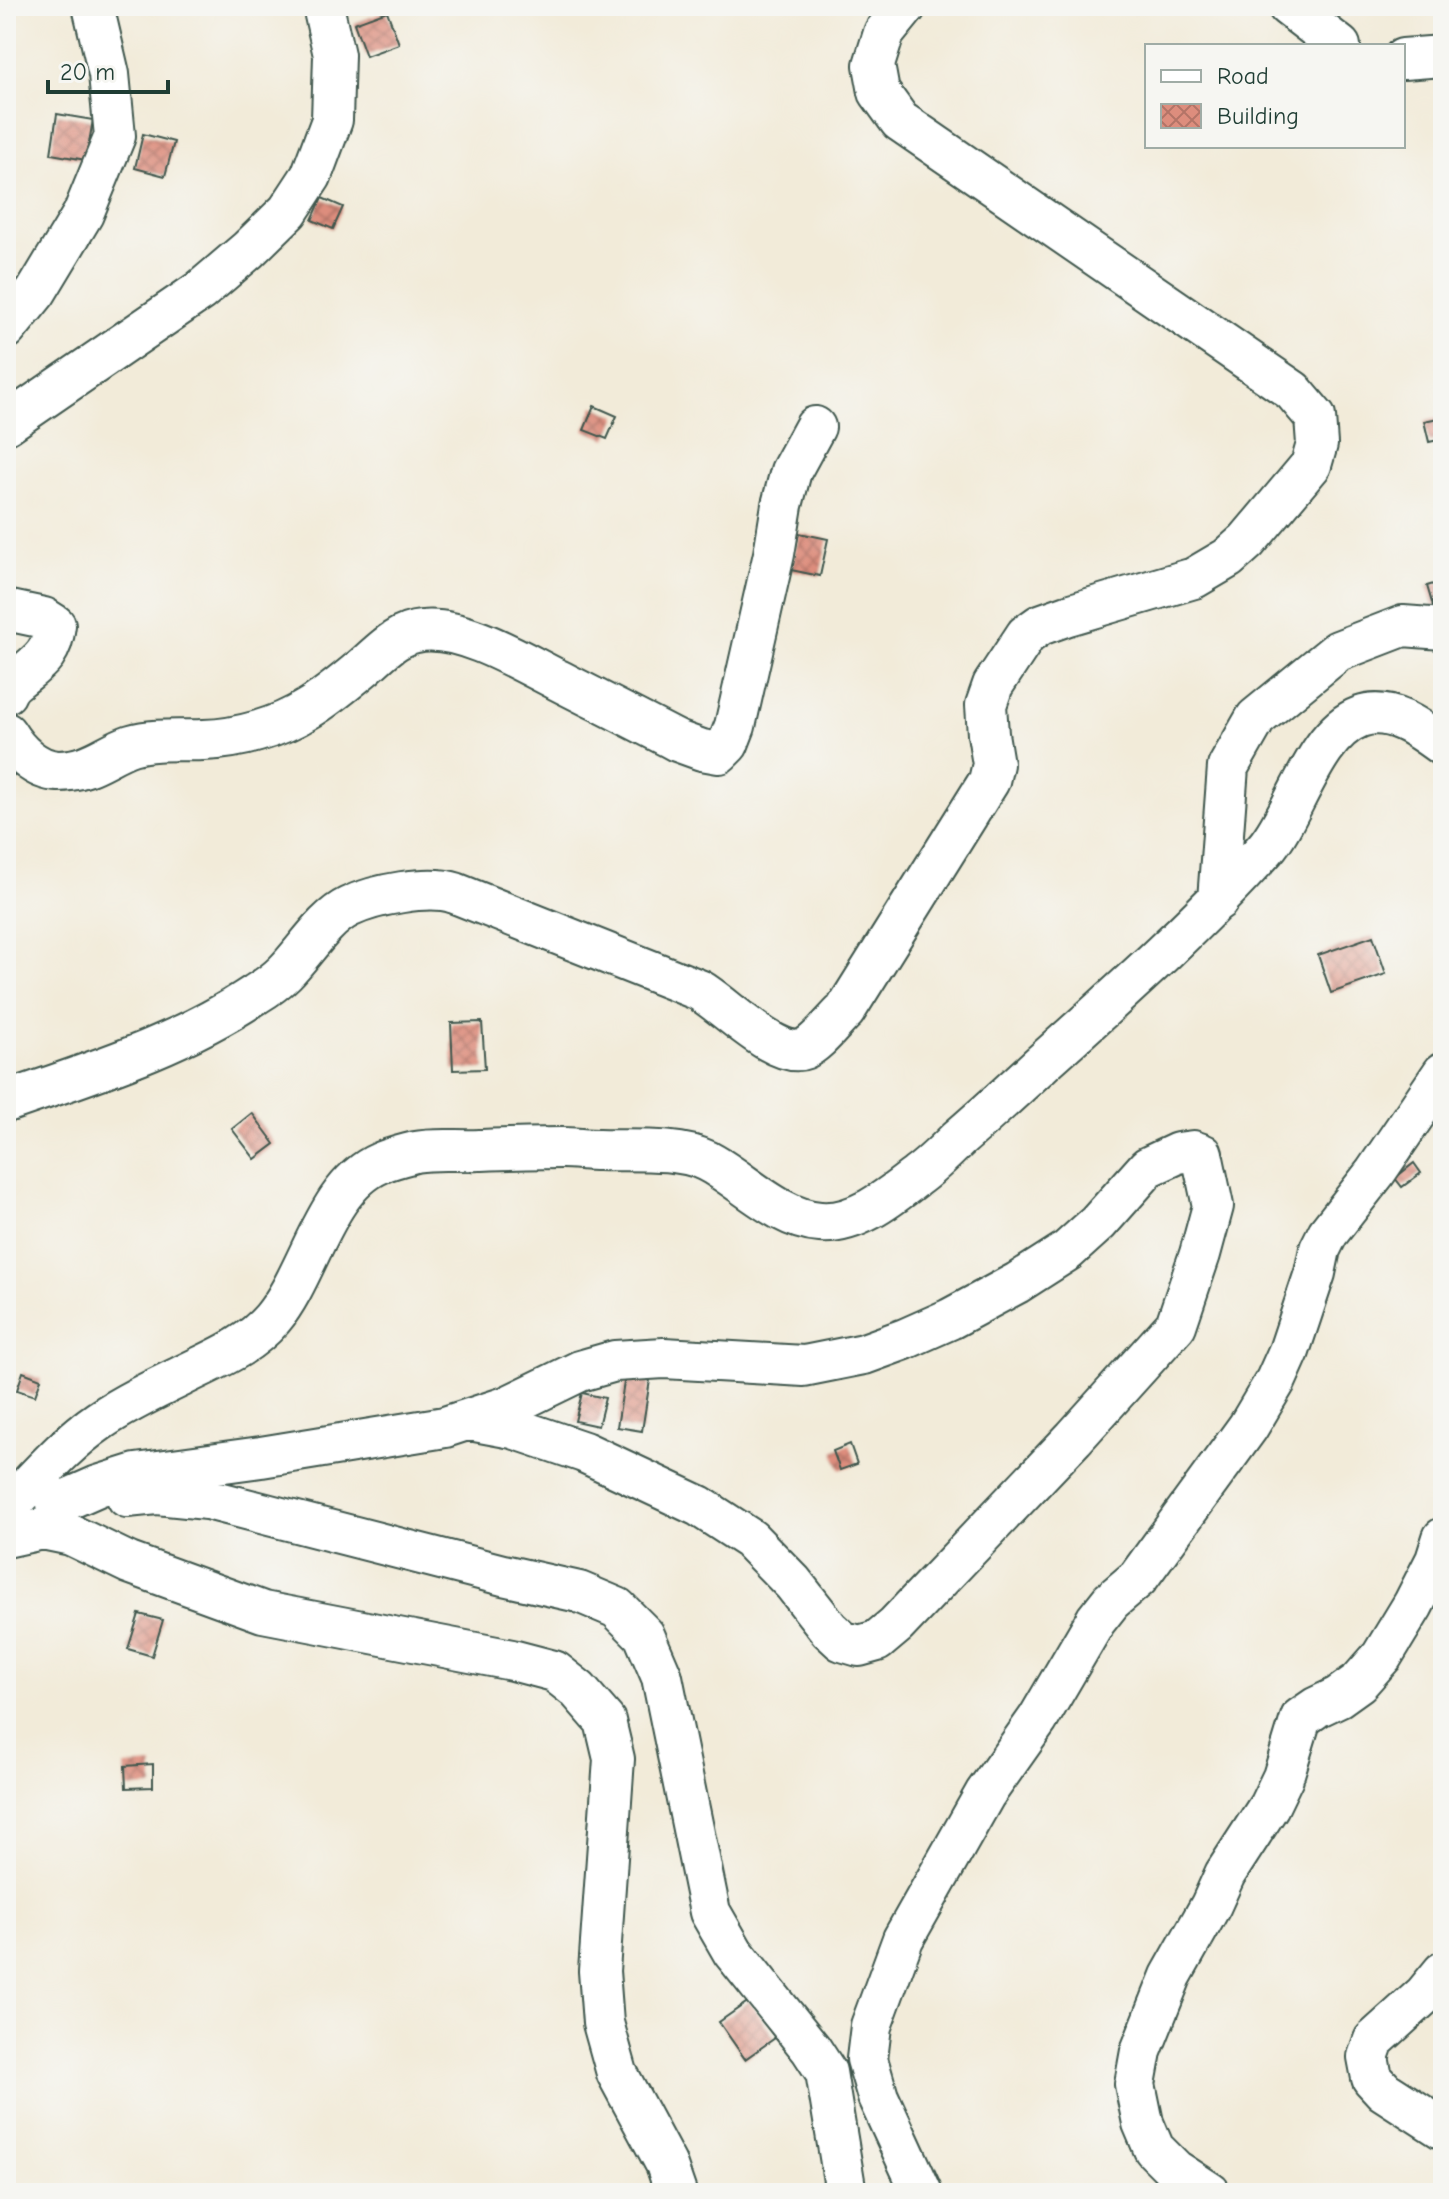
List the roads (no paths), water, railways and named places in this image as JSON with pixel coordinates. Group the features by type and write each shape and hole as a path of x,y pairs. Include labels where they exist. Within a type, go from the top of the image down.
{"street":[{"path":"6,329 36,292 83,214 115,136 109,74 93,6"},
{"path":"6,424 200,291 288,211 311,176 332,120 334,55 323,6"},
{"path":"6,1102 114,1066 211,1021 257,994 284,973 346,908 391,895 432,888 455,893 699,990 778,1047 804,1049 845,1011 989,781 993,764 986,705 993,685 1026,635 1054,620 1194,578 1210,570 1247,541 1311,465 1317,444 1315,417 1293,391 900,121 879,92 874,65 884,33 906,6"},
{"path":"1288,6 1337,44"},
{"path":"1405,59 1443,56"},
{"path":"6,733 15,748 37,765 56,771 91,765 130,746 148,742 227,739 277,724 307,710 387,645 403,636 422,631 450,634 489,645 677,741 719,753 728,744 735,726 791,471 815,427"},
{"path":"6,610 44,618 55,625 53,640 44,658 9,686 6,693"},
{"path":"1218,900 1228,767 1256,718 1338,651 1403,626 1443,629"},
{"path":"6,1509 68,1445 101,1419 227,1355 273,1319 351,1181 378,1163 418,1152 562,1148 660,1151 704,1159 765,1200 794,1215 819,1222 865,1212 918,1175 1169,949 1218,900 1270,843 1299,789 1341,728 1357,718 1375,714 1397,718 1443,745"},
{"path":"922,2193 878,2097 867,2059 871,2026 903,1939 985,1794 1038,1719 1096,1620 1146,1568 1248,1427 1289,1351 1320,1249 1328,1233 1375,1173 1443,1073"},
{"path":"6,1520 136,1474 445,1427 506,1407 580,1371 615,1361 664,1358 804,1366 864,1354 950,1319 1017,1283 1067,1251 1098,1223 1148,1167 1178,1153 1193,1151 1202,1154 1213,1206 1176,1325 1074,1438 896,1625 877,1641 859,1646 842,1641 793,1583 750,1539 699,1506 584,1452 513,1428 470,1420"},
{"path":"57,1504 157,1494 207,1499 579,1592 617,1608 644,1635 662,1677 710,1912 733,1952 826,2072 846,2193"},
{"path":"6,1537 42,1529 71,1535 129,1563 263,1612 512,1660 554,1671 578,1690 605,1721 614,1759 599,1971 603,2023 617,2073 666,2164 676,2193"},
{"path":"1210,2193 1175,2170 1154,2149 1143,2123 1135,2084 1141,2051 1171,1976 1225,1874 1269,1806 1283,1777 1301,1718 1359,1682 1382,1656 1419,1594 1443,1538"},
{"path":"1443,1972 1425,1994 1374,2040 1368,2057 1372,2078 1384,2091 1443,2129"}]}
